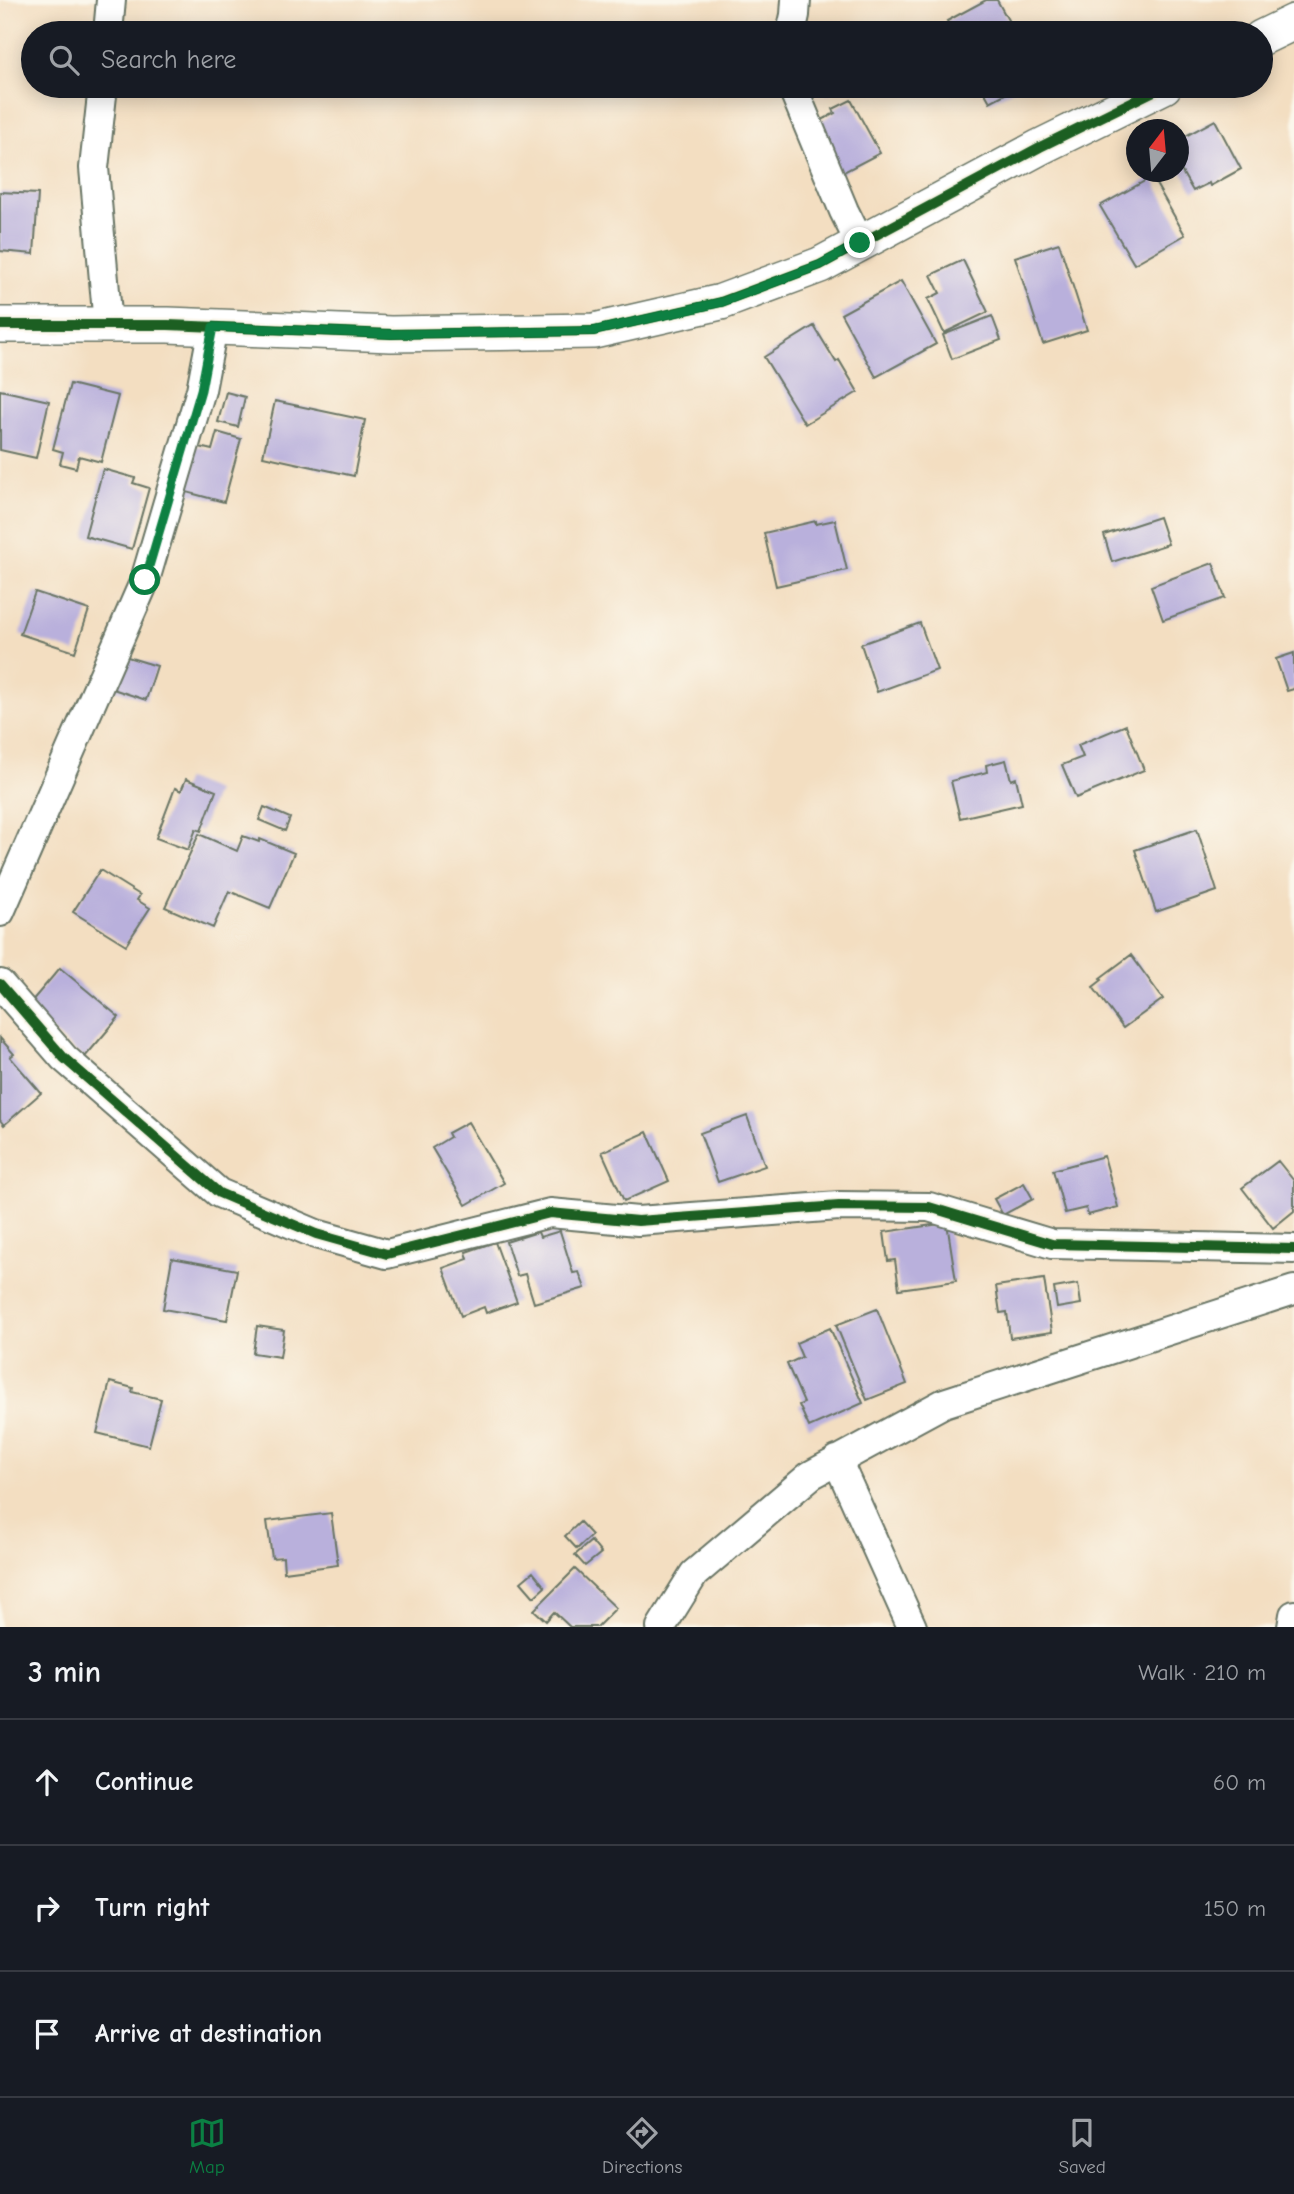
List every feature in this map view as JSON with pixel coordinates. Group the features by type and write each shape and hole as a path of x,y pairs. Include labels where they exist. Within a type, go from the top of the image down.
{"street":[{"path":"109,21 111,0"},
{"path":"794,21 796,0"},
{"path":"1273,32 1294,22"},
{"path":"102,98 94,167 108,325"},
{"path":"797,98 860,243"},
{"path":"0,325 213,327 391,334 594,331 722,302 820,265 1041,147 1140,98"},
{"path":"0,912 145,580 201,390 213,327"},
{"path":"0,984 64,1058 219,1193 316,1234 387,1254 550,1213 638,1221 839,1206 929,1207 1052,1244 1294,1248"},
{"path":"662,1627 694,1574 811,1475 944,1403 1294,1290"},
{"path":"837,1461 912,1627"},
{"path":"1292,1627 1294,1615"}],"building":[{"path":"986,0 997,0 1008,21 947,21"},
{"path":"851,100 880,153 840,174 813,125 835,113 833,109"},
{"path":"1215,120 1241,169 1210,186 1209,183 1193,191 1188,182 1189,134"},
{"path":"1143,182 1155,182 1185,235 1134,264 1100,206"},
{"path":"0,192 38,194 34,254 0,251"},
{"path":"1059,243 1087,330 1043,344 1015,257"},
{"path":"963,260 988,312 944,333 928,299 940,293 931,275"},
{"path":"901,281 936,344 876,377 841,314"},
{"path":"992,316 1001,340 952,359 943,335"},
{"path":"814,326 858,392 805,424 764,357"},
{"path":"70,384 118,396 101,462 79,456 76,468 60,464 63,452 53,449"},
{"path":"0,390 49,401 36,458 0,450"},
{"path":"226,392 245,397 238,427 218,422"},
{"path":"275,401 365,420 354,476 263,456"},
{"path":"217,432 241,439 224,502 179,490 191,445 212,450"},
{"path":"103,469 135,478 133,483 149,488 132,549 85,536"},
{"path":"1159,517 1168,544 1112,562 1104,535"},
{"path":"835,520 847,570 776,586 764,533 816,521 816,524"},
{"path":"1213,563 1225,598 1163,620 1151,586"},
{"path":"35,592 89,610 75,652 20,634"},
{"path":"920,623 937,670 877,692 861,644"},
{"path":"1294,653 1294,689 1287,691 1276,659"},
{"path":"121,655 157,666 146,700 110,688"},
{"path":"1126,725 1144,770 1076,798 1062,765 1083,757 1078,745"},
{"path":"1006,760 1011,780 1016,778 1022,804 960,818 951,781 987,772 986,765"},
{"path":"186,779 216,791 201,831 196,829 188,850 156,838 175,788 181,791"},
{"path":"264,807 290,818 285,831 259,820"},
{"path":"1197,829 1217,891 1156,912 1135,850"},
{"path":"199,834 237,851 243,836 259,842 260,839 294,853 270,908 229,891 213,928 165,907"},
{"path":"100,870 140,895 137,900 150,908 126,945 73,912"},
{"path":"1131,955 1163,999 1123,1028 1093,987 1102,980 1100,978"},
{"path":"60,968 119,1017 84,1058 25,1009"},
{"path":"0,1038 14,1054 10,1057 41,1093 4,1125 0,1120"},
{"path":"747,1116 765,1166 718,1182 700,1133"},
{"path":"468,1122 504,1183 466,1205 432,1148 450,1137 448,1133"},
{"path":"647,1132 669,1181 624,1201 602,1152"},
{"path":"1104,1156 1118,1207 1088,1215 1086,1208 1065,1213 1053,1170"},
{"path":"1278,1161 1294,1181 1294,1211 1273,1228 1242,1188"},
{"path":"1024,1183 1033,1199 1003,1215 994,1199"},
{"path":"947,1223 956,1281 899,1289 895,1260 888,1261 884,1232"},
{"path":"560,1231 573,1273 579,1272 585,1288 534,1303 525,1274 517,1276 506,1242 538,1232 540,1237"},
{"path":"495,1242 517,1302 486,1313 484,1307 461,1316 443,1268 468,1259 466,1252"},
{"path":"172,1258 237,1270 227,1320 163,1309"},
{"path":"1044,1279 1052,1332 1010,1338 1007,1312 1000,1313 996,1286"},
{"path":"1078,1284 1081,1304 1057,1308 1054,1288"},
{"path":"877,1309 907,1384 867,1400 836,1325"},
{"path":"257,1326 284,1330 280,1357 253,1353"},
{"path":"830,1328 863,1403 809,1427 799,1405 804,1403 787,1364 802,1357 796,1343"},
{"path":"110,1382 133,1388 132,1392 161,1399 149,1446 97,1433"},
{"path":"331,1513 338,1565 284,1572 283,1557 272,1558 267,1521"},
{"path":"580,1522 592,1535 577,1549 565,1536"},
{"path":"591,1541 601,1553 585,1566 575,1555"},
{"path":"575,1569 616,1608 597,1627 570,1627 554,1612 546,1621 534,1610"},
{"path":"533,1572 545,1587 534,1597 521,1582"}],"cycle path":[{"path":"0,325 168,325 391,334 594,331 721,302 820,265 1040,147 1140,98"},
{"path":"0,984 64,1058 219,1193 316,1234 387,1254 550,1213 638,1221 839,1206 929,1207 1052,1244 1294,1249"}],"route":[{"path":"145,580 201,390 213,327 391,334 594,331 722,302 820,265 860,243"}]}
